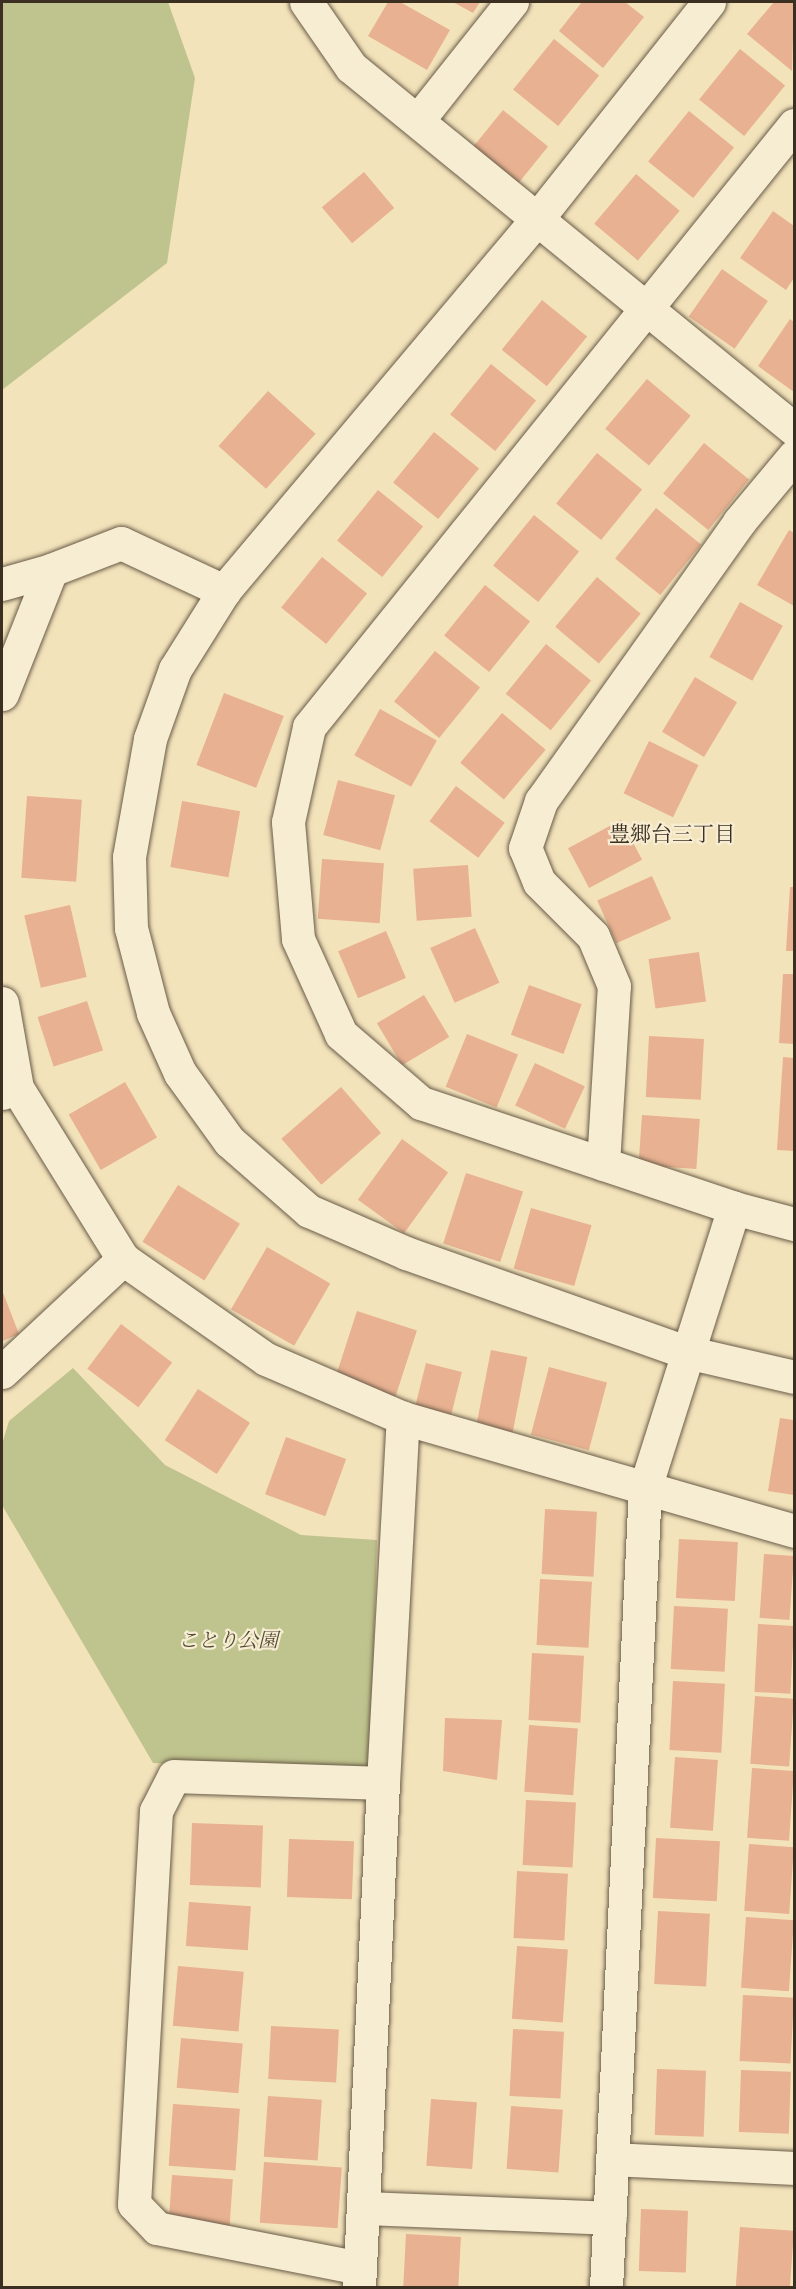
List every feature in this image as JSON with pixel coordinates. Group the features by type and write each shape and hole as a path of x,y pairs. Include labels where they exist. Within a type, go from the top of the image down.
{"street":[{"path":"306,2 351,67 650,308 795,429"},
{"path":"418,120 512,2"},
{"path":"709,2 537,219 224,591 175,669 150,740 129,857 131,928 153,1013 180,1073 229,1141 309,1211 406,1253 686,1353 795,1377"},
{"path":"795,125 650,308 309,727 288,822 298,939 341,1034 421,1103 734,1208 795,1224"},
{"path":"603,1164 614,986 593,936 539,882 525,848 541,801 739,522 795,456"},
{"path":"2,584 51,570 121,543 224,591"},
{"path":"2,694 51,570"},
{"path":"2,1004 9,1090 123,1259 266,1359 403,1418 795,1531"},
{"path":"606,2288 645,1488 686,1353 734,1208"},
{"path":"2,1372 123,1259"},
{"path":"383,1783 174,1776 156,1810 134,2204 157,2228 359,2278 403,1418"},
{"path":"612,2159 795,2168"},
{"path":"363,2208 610,2218"}],"green space":[{"path":"2,2 168,2 195,78 167,263 2,390"},
{"name":"ことり公園","path":"73,1368 165,1465 301,1535 377,1540 370,1771 153,1763 2,1505 2,1444 9,1421"}],"building":[{"path":"388,2 400,2 450,30 427,70 368,36"},
{"path":"453,2 480,2 473,13"},
{"path":"582,2 625,2 644,17 603,68 559,31"},
{"path":"774,2 794,2 792,71 747,34"},
{"path":"554,39 599,76 558,126 513,90"},
{"path":"740,49 785,86 744,136 699,100"},
{"path":"503,110 548,147 507,197 462,161"},
{"path":"689,111 734,148 693,198 648,162"},
{"path":"364,172 394,208 352,243 322,207"},
{"path":"636,174 680,211 638,260 594,224"},
{"path":"773,211 794,226 794,278 786,290 740,258"},
{"path":"722,269 768,301 735,349 689,317"},
{"path":"542,300 587,337 547,386 502,350"},
{"path":"790,319 794,322 794,392 758,366"},
{"path":"491,364 536,401 495,451 450,415"},
{"path":"647,379 691,416 649,465 605,429"},
{"path":"268,391 316,434 266,489 218,446"},
{"path":"434,432 479,469 438,519 393,483"},
{"path":"704,443 749,480 708,530 663,494"},
{"path":"597,453 642,490 601,540 556,504"},
{"path":"378,490 423,527 382,577 337,541"},
{"path":"656,508 701,545 660,595 615,559"},
{"path":"534,515 579,552 538,602 493,566"},
{"path":"789,530 794,533 794,606 757,585"},
{"path":"322,557 367,594 326,644 281,608"},
{"path":"597,577 641,614 599,663 555,627"},
{"path":"485,585 530,622 489,672 444,636"},
{"path":"740,602 783,626 752,681 709,657"},
{"path":"546,644 591,681 551,730 506,694"},
{"path":"435,651 480,688 439,738 394,702"},
{"path":"695,677 737,702 704,757 662,732"},
{"path":"224,693 284,716 256,788 196,765"},
{"path":"380,709 437,741 411,787 354,755"},
{"path":"502,713 546,750 504,799 460,763"},
{"path":"649,741 698,765 673,817 624,793"},
{"path":"338,780 395,795 380,850 323,835"},
{"path":"456,786 505,823 478,858 430,821"},
{"path":"27,796 82,800 76,882 21,878"},
{"path":"182,801 240,811 228,877 170,867"},
{"path":"621,820 642,860 589,888 568,848"},
{"path":"322,859 384,863 380,923 318,919"},
{"path":"468,865 472,917 417,921 413,869"},
{"path":"652,876 671,919 616,943 597,900"},
{"path":"790,887 794,887 794,951 786,951"},
{"path":"70,905 87,977 41,988 24,916"},
{"path":"475,928 499,983 455,1003 430,948"},
{"path":"386,931 406,978 358,998 338,951"},
{"path":"699,952 706,1002 655,1009 648,959"},
{"path":"783,974 794,974 794,1044 779,1043"},
{"path":"529,985 582,1004 563,1054 511,1035"},
{"path":"424,995 449,1037 402,1065 377,1023"},
{"path":"87,1001 103,1050 54,1067 38,1017"},
{"path":"467,1034 518,1055 497,1107 446,1087"},
{"path":"649,1036 704,1039 701,1100 646,1097"},
{"path":"783,1057 794,1058 794,1151 777,1150"},
{"path":"535,1063 585,1086 565,1129 515,1106"},
{"path":"125,1082 157,1137 101,1170 69,1114"},
{"path":"341,1087 381,1133 321,1185 281,1139"},
{"path":"642,1115 700,1119 696,1169 639,1165"},
{"path":"402,1139 448,1173 404,1233 358,1200"},
{"path":"466,1173 523,1192 500,1262 443,1243"},
{"path":"178,1185 240,1224 204,1281 142,1242"},
{"path":"531,1208 592,1225 574,1286 514,1269"},
{"path":"267,1247 330,1284 294,1346 231,1309"},
{"path":"2,1290 19,1334 2,1341"},
{"path":"357,1311 417,1330 393,1405 333,1385"},
{"path":"121,1324 172,1363 138,1407 87,1369"},
{"path":"491,1350 527,1357 512,1437 476,1430"},
{"path":"426,1363 462,1372 451,1416 415,1407"},
{"path":"549,1367 607,1383 589,1450 531,1435"},
{"path":"198,1389 250,1423 217,1474 165,1440"},
{"path":"780,1418 794,1420 794,1495 768,1491"},
{"path":"286,1437 346,1459 325,1516 265,1494"},
{"path":"545,1509 597,1512 594,1577 542,1574"},
{"path":"679,1539 738,1542 735,1601 676,1598"},
{"path":"764,1554 794,1556 789,1620 760,1618"},
{"path":"540,1579 592,1582 588,1648 537,1645"},
{"path":"674,1606 728,1609 725,1672 671,1669"},
{"path":"758,1624 794,1626 790,1694 754,1692"},
{"path":"532,1653 584,1656 580,1723 528,1720"},
{"path":"673,1681 725,1684 721,1753 669,1750"},
{"path":"755,1696 794,1699 789,1767 750,1764"},
{"path":"445,1718 502,1720 497,1780 443,1771"},
{"path":"529,1725 578,1728 573,1795 524,1792"},
{"path":"675,1757 718,1760 713,1831 670,1828"},
{"path":"752,1768 794,1771 789,1841 747,1838"},
{"path":"526,1800 576,1803 573,1868 523,1865"},
{"path":"192,1823 263,1825 261,1887 190,1885"},
{"path":"656,1838 720,1841 717,1901 653,1898"},
{"path":"289,1839 354,1841 352,1899 287,1897"},
{"path":"749,1844 794,1847 789,1914 744,1911"},
{"path":"517,1871 568,1874 564,1941 513,1938"},
{"path":"189,1902 251,1906 248,1950 186,1946"},
{"path":"658,1911 710,1914 706,1987 654,1984"},
{"path":"746,1917 794,1920 789,1991 741,1988"},
{"path":"517,1946 568,1950 563,2022 512,2019"},
{"path":"178,1966 244,1972 239,2032 173,2026"},
{"path":"743,1995 794,1998 790,2064 740,2061"},
{"path":"271,2026 339,2030 336,2082 268,2079"},
{"path":"513,2029 564,2032 560,2099 509,2096"},
{"path":"181,2038 243,2043 238,2093 177,2088"},
{"path":"657,2069 706,2071 704,2137 655,2135"},
{"path":"741,2070 791,2072 789,2134 739,2132"},
{"path":"268,2096 322,2100 318,2161 264,2157"},
{"path":"431,2099 477,2102 472,2169 426,2166"},
{"path":"173,2104 240,2109 236,2171 169,2166"},
{"path":"511,2106 563,2110 558,2172 507,2169"},
{"path":"264,2162 342,2167 338,2228 260,2223"},
{"path":"172,2175 233,2179 230,2225 169,2221"},
{"path":"641,2209 688,2211 686,2273 639,2271"},
{"path":"740,2227 794,2231 790,2288 736,2288"},
{"path":"406,2234 461,2237 458,2288 403,2288"}],"district":[{"name":"豊郷台三丁目","path":"672,834"}]}
